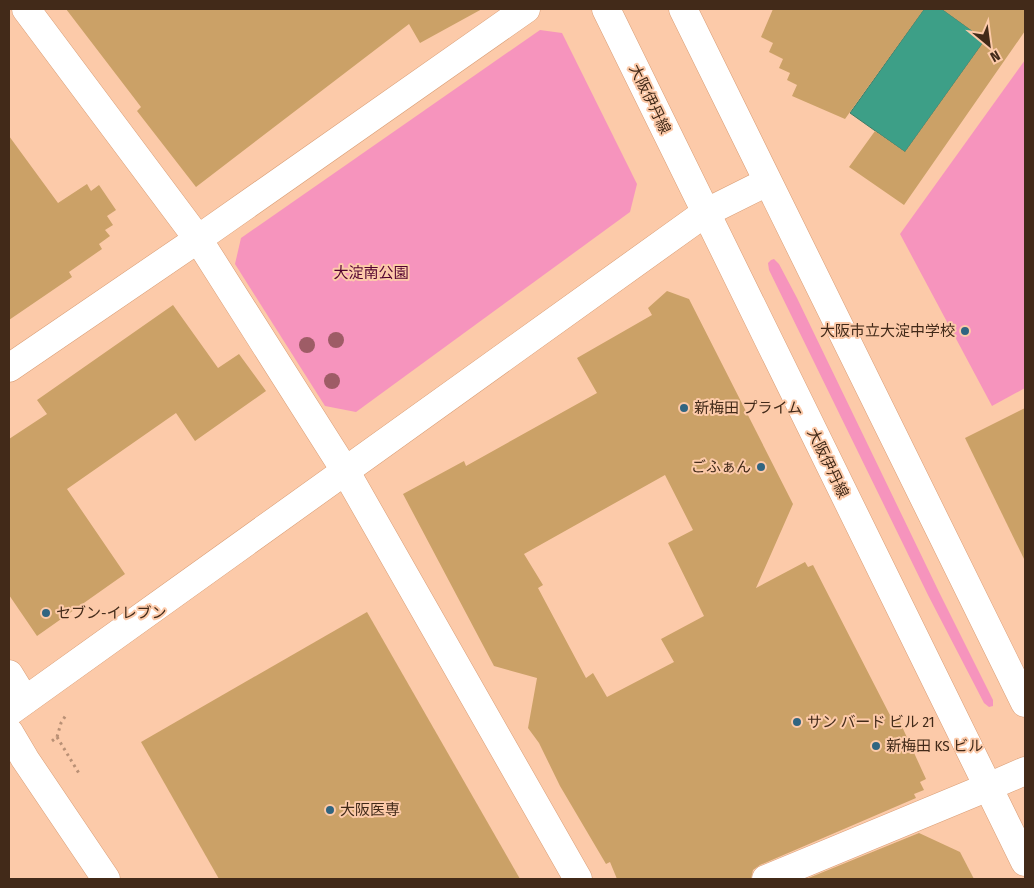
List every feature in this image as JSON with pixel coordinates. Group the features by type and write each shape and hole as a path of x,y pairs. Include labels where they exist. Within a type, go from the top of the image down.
{"street":[{"path":"26,9 198,239 346,472 578,879"},
{"path":"9,368 198,239 526,9"},
{"name":"大阪伊丹線","path":"606,9 1025,862"},
{"path":"683,9 1025,703"},
{"path":"9,674 17,706 705,213 767,182"},
{"path":"9,732 25,759 106,879"},
{"path":"766,879 1025,771"}],"path":[{"path":"52,741 57,737 61,723 66,715 72,710"}],"green space":[{"name":"大淀南公園","path":"540,30 562,33 637,184 630,212 356,412 325,406 235,264 241,238"},
{"path":"1025,60 1025,388 992,406 900,234"},
{"path":"774,259 779,264 797,298 993,700 993,706 989,707 984,703 928,595 769,270 768,263"}],"water":[{"path":"924,9 942,9 985,40 905,152 850,113"}],"building":[{"path":"66,9 482,9 420,43 409,24 196,187 137,111 141,107"},
{"path":"773,9 924,9 845,119 792,96 797,85 787,80 790,73 779,68 783,59 769,52 773,43 761,37"},
{"path":"942,9 1025,9 1025,31 904,205 849,167 875,131 905,152 985,40"},
{"path":"9,136 58,203 87,184 91,191 99,185 116,210 107,216 113,225 105,230 110,236 99,244 102,249 69,272 72,277 9,320"},
{"path":"667,291 689,299 793,504 756,588 805,562 808,567 813,565 894,723 899,720 926,779 920,782 924,790 914,794 916,798 760,865 753,870 751,879 617,879 610,862 606,864 560,786 539,743 528,728 537,678 494,666 403,494 464,461 466,466 597,393 577,358 652,315 648,308","holes":["665,475 693,530 668,543 704,616 661,639 674,662 607,697 593,673 586,678 538,588 543,585 524,554"]},
{"path":"173,305 218,368 239,354 266,391 195,441 176,413 67,489 125,574 37,636 9,595 9,439 47,414 37,400"},
{"path":"1025,408 1025,561 965,438"},
{"name":"大阪医専","path":"367,612 520,879 219,879 141,742"},
{"path":"919,833 960,852 974,879 806,879"}],"place":[{"name":"大阪市立大淀中学校","path":"965,331"},
{"name":"新梅田 プライム","path":"684,408"},
{"name":"ごふぁん","path":"761,467"},
{"name":"セブン-イレブン","path":"46,613"},
{"name":"サン バード ビル 21","path":"797,722"},
{"name":"新梅田 KS ビル","path":"876,746"},
{"name":"大阪医専","path":"330,810"}]}
